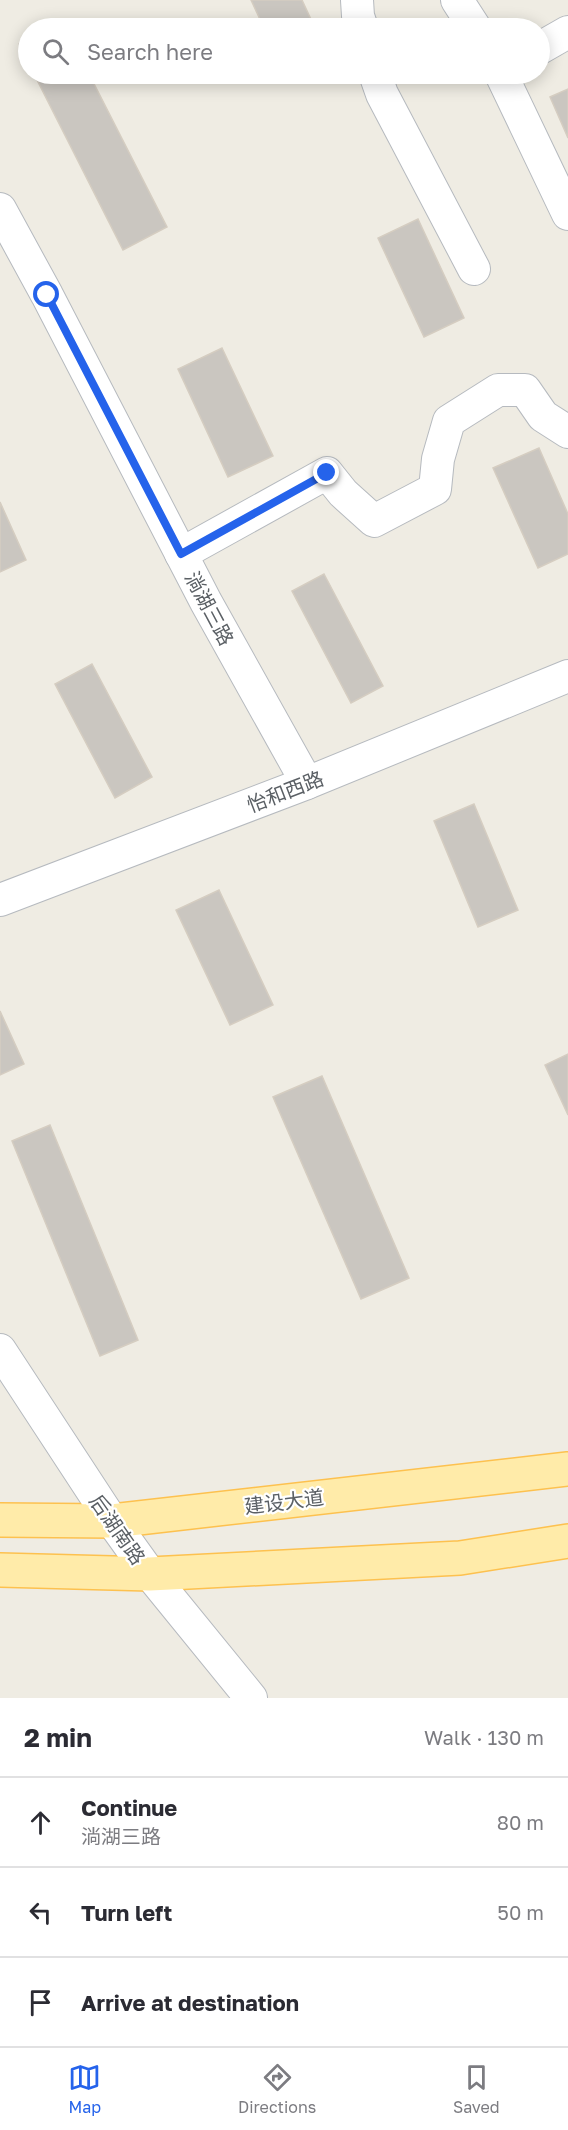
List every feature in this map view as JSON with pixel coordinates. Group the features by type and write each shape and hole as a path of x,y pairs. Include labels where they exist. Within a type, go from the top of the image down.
{"main road":[{"name":"建设大道","path":"0,1520 112,1521 568,1469"},
{"path":"0,1570 150,1574 460,1558 568,1541"}],"street":[{"path":"357,0 359,18"},
{"path":"457,0 468,18"},
{"path":"550,42 568,32"},
{"path":"378,84 474,269"},
{"path":"506,84 568,214"},
{"name":"淌湖三路","path":"0,209 181,554 307,783"},
{"path":"181,554 327,473 343,494 374,521 435,489 438,459 449,421 498,390 525,390 543,416 568,432"},
{"name":"怡和西路","path":"0,900 307,783 568,676"},
{"name":"后湖南路","path":"0,1350 112,1521 150,1574 251,1698"}],"building":[{"path":"251,0 302,0 310,18 259,18"},
{"path":"39,84 94,84 167,227 123,250"},
{"path":"568,89 568,138 550,97"},
{"path":"418,219 464,318 424,337 378,238"},
{"path":"222,348 273,456 228,477 178,369"},
{"path":"539,448 568,514 568,554 538,568 493,468"},
{"path":"0,502 26,560 0,572"},
{"path":"324,574 383,686 351,703 292,591"},
{"path":"92,664 152,777 115,798 55,684"},
{"path":"474,804 518,910 478,927 434,821"},
{"path":"219,890 273,1005 230,1025 176,910"},
{"path":"0,1011 24,1064 0,1075"},
{"path":"568,1054 568,1115 545,1065"},
{"path":"322,1076 409,1278 361,1299 273,1097"},
{"path":"50,1125 138,1340 100,1356 12,1141"}],"route":[{"path":"47,295 181,554 327,473"}]}
